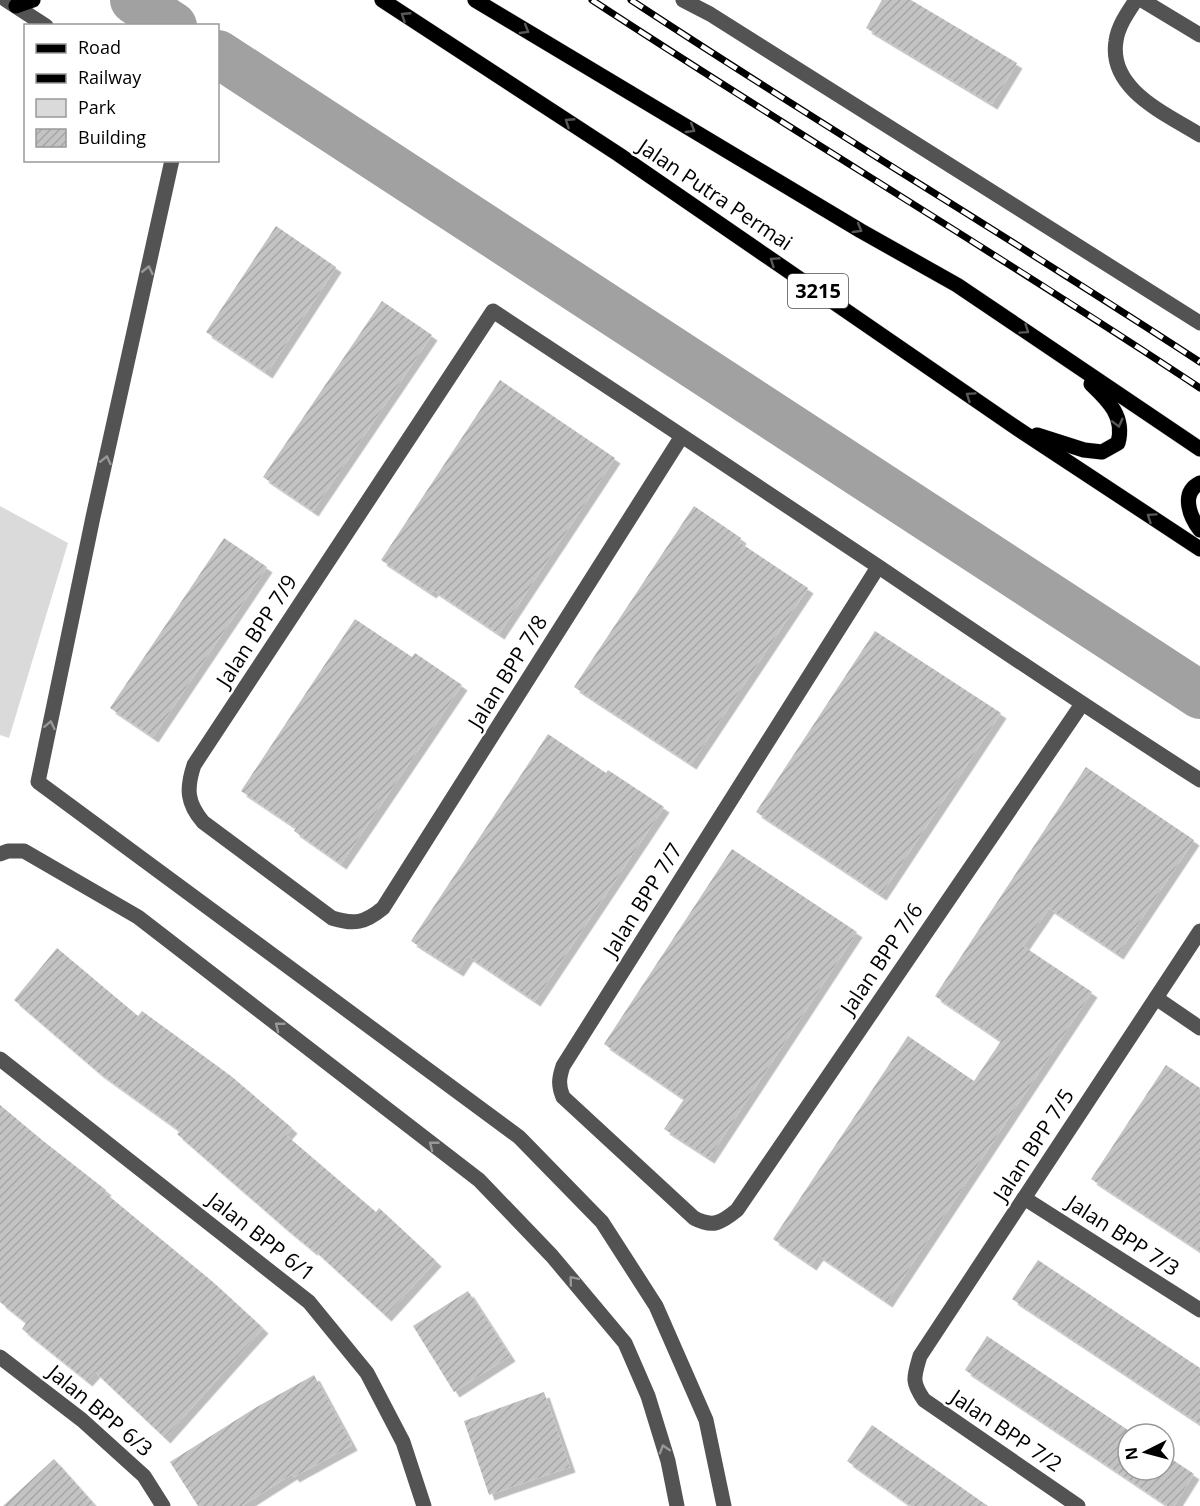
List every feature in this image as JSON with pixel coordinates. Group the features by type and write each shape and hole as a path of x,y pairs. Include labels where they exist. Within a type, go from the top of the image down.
{"main road":[{"path":"9,2 33,0"},
{"name":"Jalan Putra Permai","path":"382,0 618,154 1018,429 1200,549"},
{"name":"Jalan Putra Permai","path":"475,0 861,231 957,285 1200,449"},
{"path":"1018,429 1084,450 1102,452 1119,443 1120,422 1111,402 1054,349"},
{"path":"1200,483 1197,483 1190,492 1188,506 1191,519 1200,530"}],"street":[{"path":"682,0 712,7 1200,323"},
{"path":"1136,0 1121,24 1116,41 1116,58 1123,80 1137,94 1200,135"},
{"path":"1142,0 1200,35"},
{"path":"0,4 9,2 43,24"},
{"path":"172,162 93,517 38,782 519,1137 602,1222 656,1306 706,1420 724,1506"},
{"name":"Jalan BPP 7/9","path":"360,922 346,922 332,918 203,822 194,811 189,794 190,779 194,765 493,311 682,436"},
{"path":"682,436 1082,704 1200,780"},
{"name":"Jalan BPP 7/8","path":"360,922 383,908 682,436"},
{"name":"Jalan BPP 7/7","path":"707,1224 693,1218 563,1097 559,1088 559,1077 563,1066 879,567"},
{"name":"Jalan BPP 7/6","path":"707,1224 724,1220 737,1210 1082,704"},
{"path":"0,854 8,851 24,851 138,917 479,1180 552,1256 625,1343 648,1396 668,1461 677,1506"},
{"name":"Jalan BPP 7/5","path":"915,1386 915,1373 920,1356 1200,931"},
{"path":"1156,998 1200,1028"},
{"name":"Jalan BPP 6/1","path":"0,1059 309,1302 367,1373 403,1442 424,1506"},
{"name":"Jalan BPP 7/3","path":"1024,1198 1200,1310"},
{"name":"Jalan BPP 6/3","path":"0,1357 82,1420 144,1476 163,1506"},
{"name":"Jalan BPP 7/2","path":"915,1386 924,1400 1078,1506"}],"green space":[{"path":"0,506 68,543 9,738 0,735"}],"building":[{"path":"882,0 911,0 1017,63 992,104 866,28"},
{"path":"276,226 336,267 267,373 206,332"},
{"path":"382,301 432,335 313,511 263,477"},
{"path":"500,380 615,458 499,634 433,590 431,593 381,560"},
{"path":"694,506 741,538 739,542 808,588 691,764 574,687"},
{"path":"224,538 267,567 153,737 110,708"},
{"path":"355,619 412,657 415,653 462,685 341,864 294,831 296,828 241,791"},
{"path":"875,631 1001,713 881,895 756,812"},
{"path":"548,734 606,773 608,770 664,807 535,1001 468,956 458,971 411,941"},
{"path":"1086,767 1194,840 1118,954 1049,908 1023,946 1092,992 887,1302 818,1255 811,1265 773,1239 908,1036 974,1081 1001,1041 935,996"},
{"path":"732,849 857,932 709,1158 664,1129 684,1099 604,1044"},
{"path":"57,948 138,1016 142,1011 231,1076 292,1128 286,1135 376,1212 379,1208 436,1261 386,1316 313,1249 284,1227 177,1134 180,1131 98,1072 14,1000"},
{"path":"1166,1065 1200,1088 1200,1251 1091,1179"},
{"path":"0,1105 106,1190 104,1192 213,1282 263,1328 165,1438 95,1372 87,1381 22,1329 26,1323 0,1302"},
{"path":"1038,1260 1200,1368 1200,1424 1012,1299"},
{"path":"468,1291 510,1356 454,1392 413,1326"},
{"path":"987,1336 1116,1422 1116,1471 965,1370"},
{"path":"314,1375 352,1445 294,1477 292,1474 242,1506 198,1506 170,1462 255,1408"},
{"path":"544,1392 570,1467 489,1495 464,1421"},
{"path":"872,1425 988,1506 911,1506 847,1461"},
{"path":"54,1459 96,1506 3,1506"},
{"path":"1176,1462 1194,1474 1174,1506 1168,1506 1132,1482 1176,1482"}],"waterway":[{"path":"134,0 170,24"},
{"path":"219,55 1200,695"}],"railway":[{"path":"592,0 1200,388"},
{"path":"631,0 1200,362"}]}
